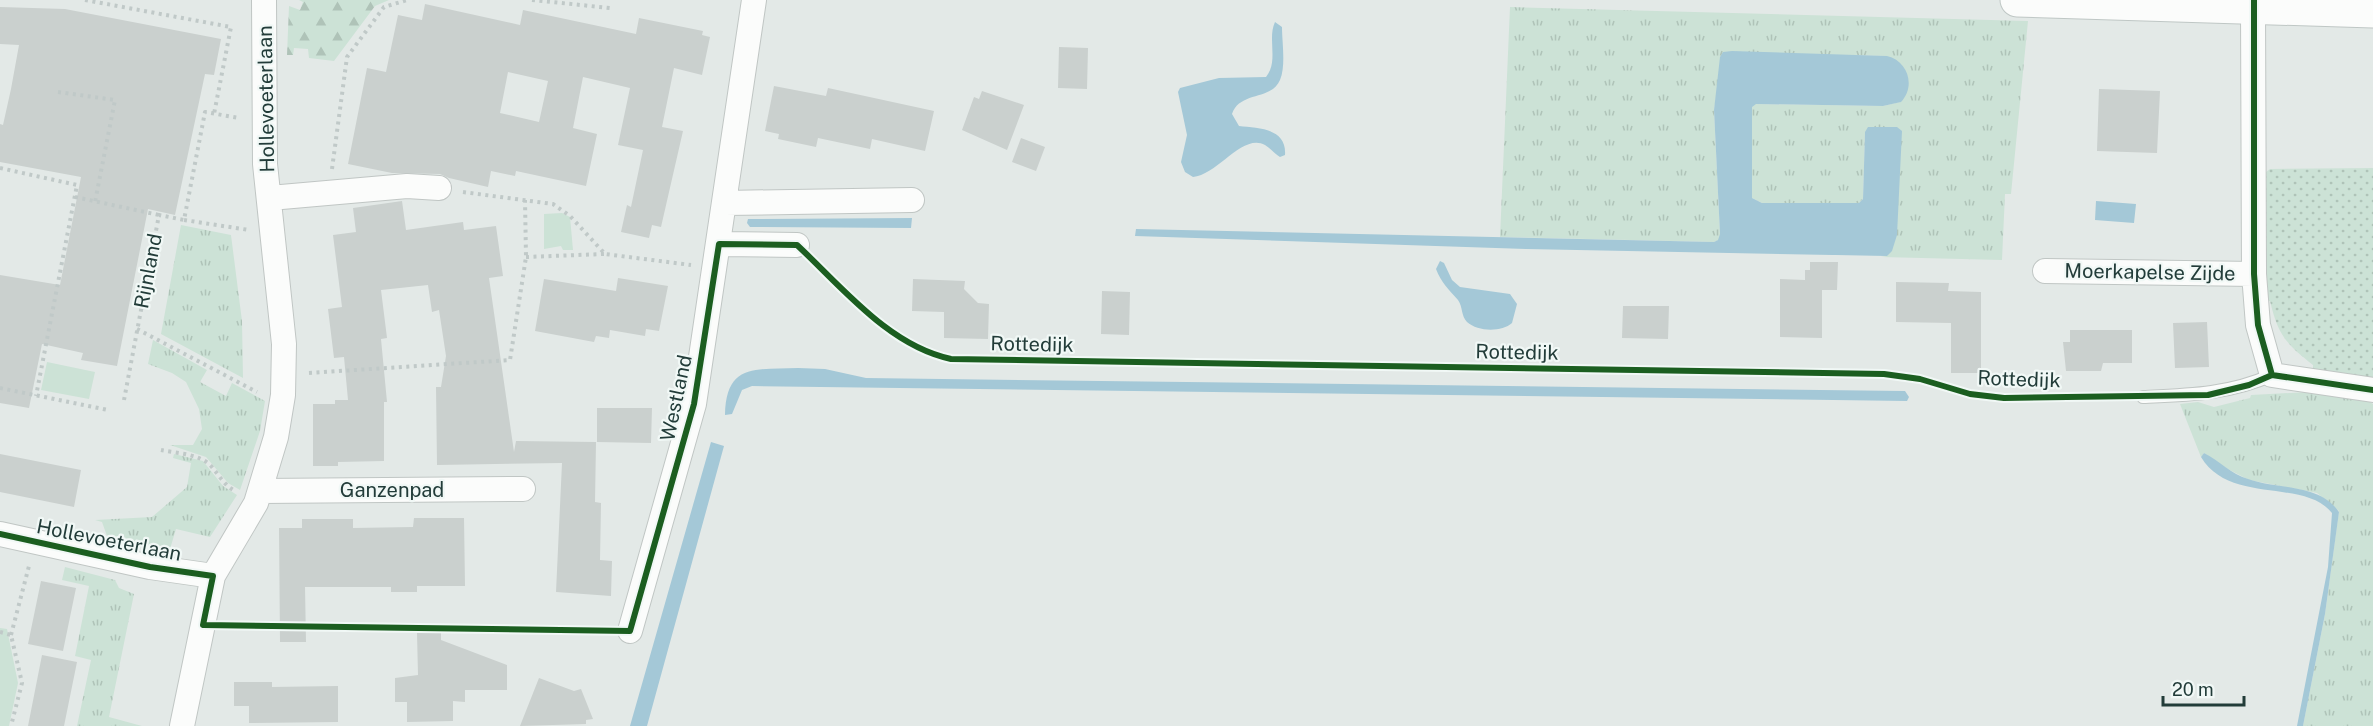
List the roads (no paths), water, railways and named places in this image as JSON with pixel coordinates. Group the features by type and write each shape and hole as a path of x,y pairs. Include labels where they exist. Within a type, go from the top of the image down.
{"street":[{"name":"Hollevoeterlaan","path":"0,534 150,567 213,576 258,497 276,437 282,405 284,374 274,228 263,123 264,0"},
{"name":"Westland","path":"630,631 694,404 754,0"},
{"path":"2017,0 2254,4 2373,11"},
{"path":"2254,4 2254,274 2258,325 2272,375 2373,390"},
{"path":"270,198 407,186 439,188"},
{"path":"725,203 912,200"},
{"path":"717,254 797,245"},
{"name":"Moerkapelse Zijde","path":"2045,271 2254,274"},
{"name":"Ganzenpad","path":"258,497 523,489"},
{"path":"182,726 213,576"}],"lane":[{"path":"2143,397 2208,395 2249,385 2272,375"}],"water":[{"path":"1275,22 1282,27 1283,61 1280,80 1270,91 1242,102 1232,114 1239,126 1262,129 1276,134 1284,146 1285,155 1280,157 1265,145 1256,143 1239,149 1212,169 1193,177 1185,172 1181,162 1187,135 1178,92 1180,88 1219,78 1266,77 1272,64 1272,36"},
{"path":"1723,52 1887,56 1900,63 1905,69 1909,82 1906,96 1901,102 1883,106 1756,104 1752,107 1752,198 1762,203 1859,203 1863,199 1865,132 1868,127 1897,127 1902,131 1897,235 1892,251 1887,256 1526,249 1135,236 1136,229 1714,242 1718,240 1720,234 1714,110 1720,57"},
{"path":"2096,201 2136,204 2134,223 2095,220"},
{"path":"912,218 911,228 750,227 747,223 748,219"},
{"path":"1440,261 1444,263 1452,280 1460,287 1510,294 1517,304 1512,323 1490,330 1477,328 1467,322 1458,300 1438,274 1436,269"},
{"path":"825,369 866,378 1905,391 1909,397 1907,401 752,386 742,390 732,414 725,415 731,386 738,377 746,372 757,370"},
{"path":"711,442 724,446 647,726 630,726"},
{"path":"2204,453 2242,477 2321,496 2339,512 2325,614 2303,726 2297,726 2328,567 2332,513 2320,503 2304,496 2248,487 2230,481 2214,472 2201,457"}]}
